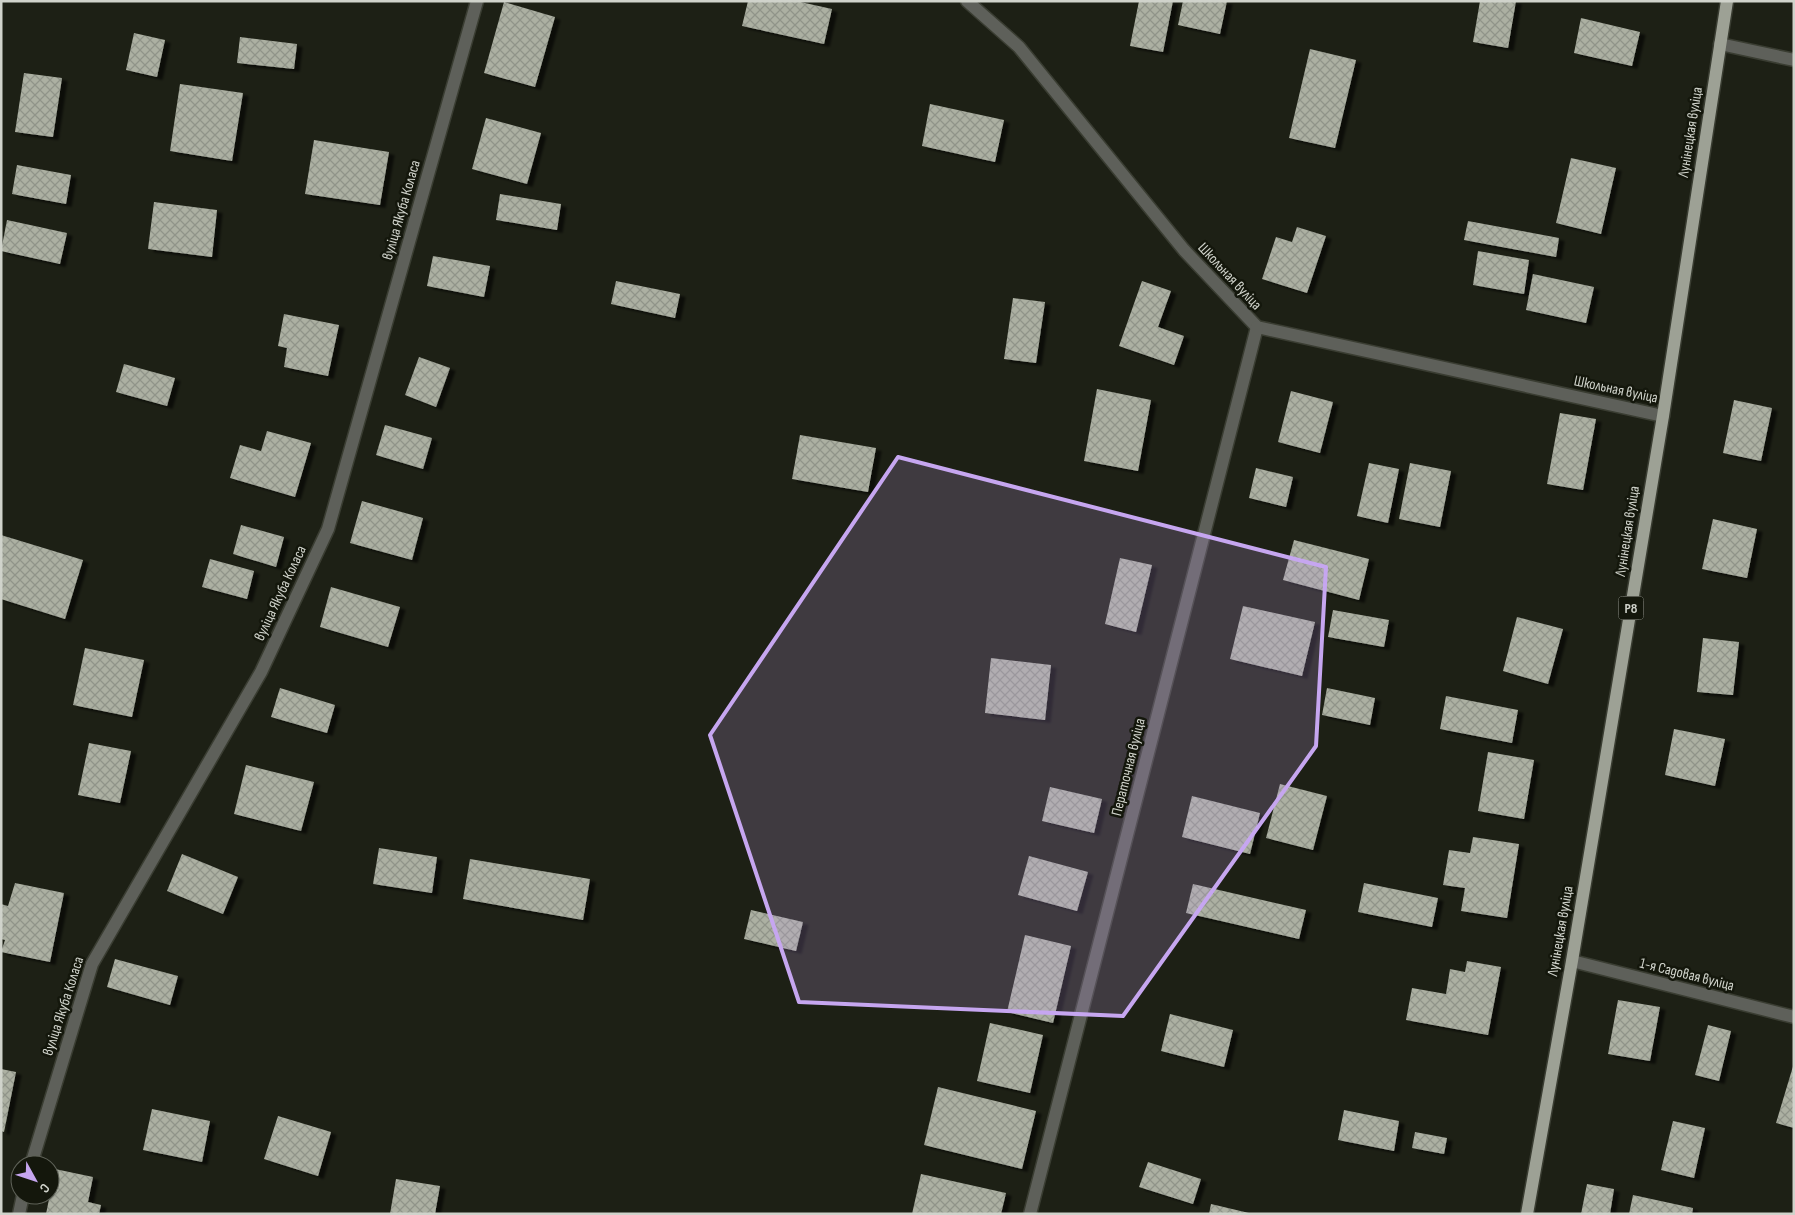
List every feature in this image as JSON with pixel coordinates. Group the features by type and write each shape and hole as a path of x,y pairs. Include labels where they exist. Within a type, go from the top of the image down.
{"main road":[{"name":"Лунінецкая вуліца","path":"1527,1214 1572,961 1663,416 1727,1"}],"street":[{"name":"вуліца Якуба Коласа","path":"34,1155 92,964 261,672 328,530 477,1"},
{"name":"Школьная вуліца","path":"967,1 1019,47 1184,250 1257,327 1663,416"},
{"path":"1720,44 1794,60"},
{"name":"Ператочная вуліца","path":"1030,1214 1257,327"},
{"name":"1-я Садовая вуліца","path":"1572,961 1794,1017"}],"highlighted area":[{"path":"898,457 1326,567 1316,746 1123,1016 799,1002 710,735"}],"building":[{"path":"748,1 796,1 832,9 824,44 742,26"},
{"path":"1139,1 1173,1 1163,52 1130,46"},
{"path":"1183,1 1227,1 1220,34 1178,25"},
{"path":"1480,1 1516,1 1508,48 1473,42"},
{"path":"504,2 555,17 535,87 484,73"},
{"path":"1581,18 1640,32 1632,66 1574,53"},
{"path":"134,33 165,40 157,77 126,70"},
{"path":"240,37 297,44 294,69 237,63"},
{"path":"1310,49 1356,60 1335,148 1289,138"},
{"path":"24,73 62,78 53,137 15,132"},
{"path":"180,84 243,93 232,161 170,151"},
{"path":"930,104 1004,120 995,162 922,146"},
{"path":"486,118 541,133 527,184 472,169"},
{"path":"314,140 389,152 380,205 305,194"},
{"path":"1571,158 1616,168 1601,234 1556,223"},
{"path":"17,165 71,175 66,204 12,194"},
{"path":"500,194 561,204 557,230 496,220"},
{"path":"154,202 217,210 212,257 148,249"},
{"path":"7,220 67,233 60,264 1,251"},
{"path":"1468,221 1559,238 1556,257 1464,240"},
{"path":"1297,227 1326,236 1307,293 1262,279 1276,237 1292,242"},
{"path":"1478,251 1529,260 1524,294 1473,285"},
{"path":"433,256 490,266 484,297 427,286"},
{"path":"1533,274 1594,287 1586,323 1526,310"},
{"path":"616,281 680,294 675,318 611,304"},
{"path":"1142,281 1171,291 1158,327 1184,336 1174,365 1119,346"},
{"path":"1013,298 1045,302 1036,363 1004,359"},
{"path":"284,314 339,325 328,376 284,367 287,348 278,346"},
{"path":"419,357 450,368 436,407 405,395"},
{"path":"124,364 175,378 167,406 116,392"},
{"path":"1097,389 1151,400 1138,471 1084,461"},
{"path":"1291,391 1333,402 1320,453 1278,442"},
{"path":"1734,400 1772,408 1761,461 1723,453"},
{"path":"1560,413 1596,419 1583,490 1547,484"},
{"path":"385,425 432,438 423,469 376,455"},
{"path":"267,431 311,443 295,497 230,478 240,445 261,451"},
{"path":"800,435 876,448 868,492 792,479"},
{"path":"1369,463 1399,469 1388,523 1357,516"},
{"path":"1410,463 1451,471 1440,527 1399,519"},
{"path":"1256,468 1293,477 1286,507 1249,498"},
{"path":"362,501 423,518 412,560 350,543"},
{"path":"1713,519 1757,529 1747,578 1702,569"},
{"path":"241,525 284,537 276,567 233,554"},
{"path":"1,535 83,560 65,619 1,599"},
{"path":"1294,540 1369,559 1359,600 1283,580"},
{"path":"1120,558 1152,565 1136,632 1105,624"},
{"path":"210,559 254,571 247,599 202,587"},
{"path":"331,587 400,607 388,647 320,627"},
{"path":"1243,606 1315,622 1302,676 1230,659"},
{"path":"1333,610 1389,620 1384,647 1328,637"},
{"path":"1517,617 1563,629 1548,684 1503,671"},
{"path":"1703,638 1739,642 1733,695 1697,692"},
{"path":"85,648 144,660 132,717 73,705"},
{"path":"991,658 1051,665 1045,720 985,713"},
{"path":"280,688 335,705 327,733 271,717"},
{"path":"1327,688 1375,698 1370,725 1322,715"},
{"path":"1446,696 1518,710 1512,743 1440,729"},
{"path":"1674,729 1725,739 1715,786 1665,775"},
{"path":"89,743 131,751 120,803 78,795"},
{"path":"1488,752 1534,760 1524,819 1478,811"},
{"path":"246,765 314,782 301,831 234,814"},
{"path":"1280,784 1327,796 1313,850 1266,838"},
{"path":"1050,787 1102,799 1094,833 1042,821"},
{"path":"1192,796 1260,813 1250,854 1182,837"},
{"path":"1473,837 1519,844 1507,918 1461,911 1465,888 1443,885 1449,850 1470,853"},
{"path":"379,848 437,857 432,893 373,884"},
{"path":"182,854 238,877 223,914 167,891"},
{"path":"1029,856 1088,872 1077,911 1018,895"},
{"path":"470,859 590,879 583,920 463,899"},
{"path":"15,883 64,893 50,962 1,952 5,940 1,939 1,904 8,906"},
{"path":"1364,883 1438,898 1432,927 1358,912"},
{"path":"1193,884 1306,910 1299,939 1186,913"},
{"path":"751,910 803,922 796,951 744,939"},
{"path":"1025,935 1071,946 1053,1023 1007,1012"},
{"path":"115,959 178,976 170,1005 107,987"},
{"path":"1467,961 1501,967 1488,1035 1406,1020 1412,988 1446,994 1450,969 1465,972"},
{"path":"1618,1000 1660,1007 1650,1061 1608,1054"},
{"path":"1170,1014 1233,1030 1224,1067 1161,1051"},
{"path":"990,1023 1043,1035 1030,1093 977,1081"},
{"path":"1708,1025 1731,1031 1719,1081 1695,1075"},
{"path":"1794,1063 1794,1128 1776,1123"},
{"path":"1,1069 16,1072 4,1132 1,1131"},
{"path":"938,1087 1036,1111 1022,1169 924,1145"},
{"path":"152,1109 210,1121 202,1162 143,1150"},
{"path":"1344,1110 1399,1121 1394,1151 1338,1140"},
{"path":"278,1116 331,1132 318,1176 264,1159"},
{"path":"1673,1121 1705,1128 1694,1178 1661,1170"},
{"path":"1415,1132 1447,1138 1444,1154 1412,1148"},
{"path":"1148,1162 1201,1179 1193,1204 1139,1187"},
{"path":"60,1170 93,1177 88,1202 101,1205 99,1214 46,1214 48,1205 60,1205"},
{"path":"921,1174 1006,1193 1001,1214 912,1214"},
{"path":"396,1179 440,1186 435,1214 390,1214"},
{"path":"1587,1184 1614,1189 1610,1214 1581,1214"},
{"path":"1633,1195 1693,1208 1692,1214 1629,1214"},
{"path":"1211,1204 1249,1213 1249,1214 1209,1214"}]}
